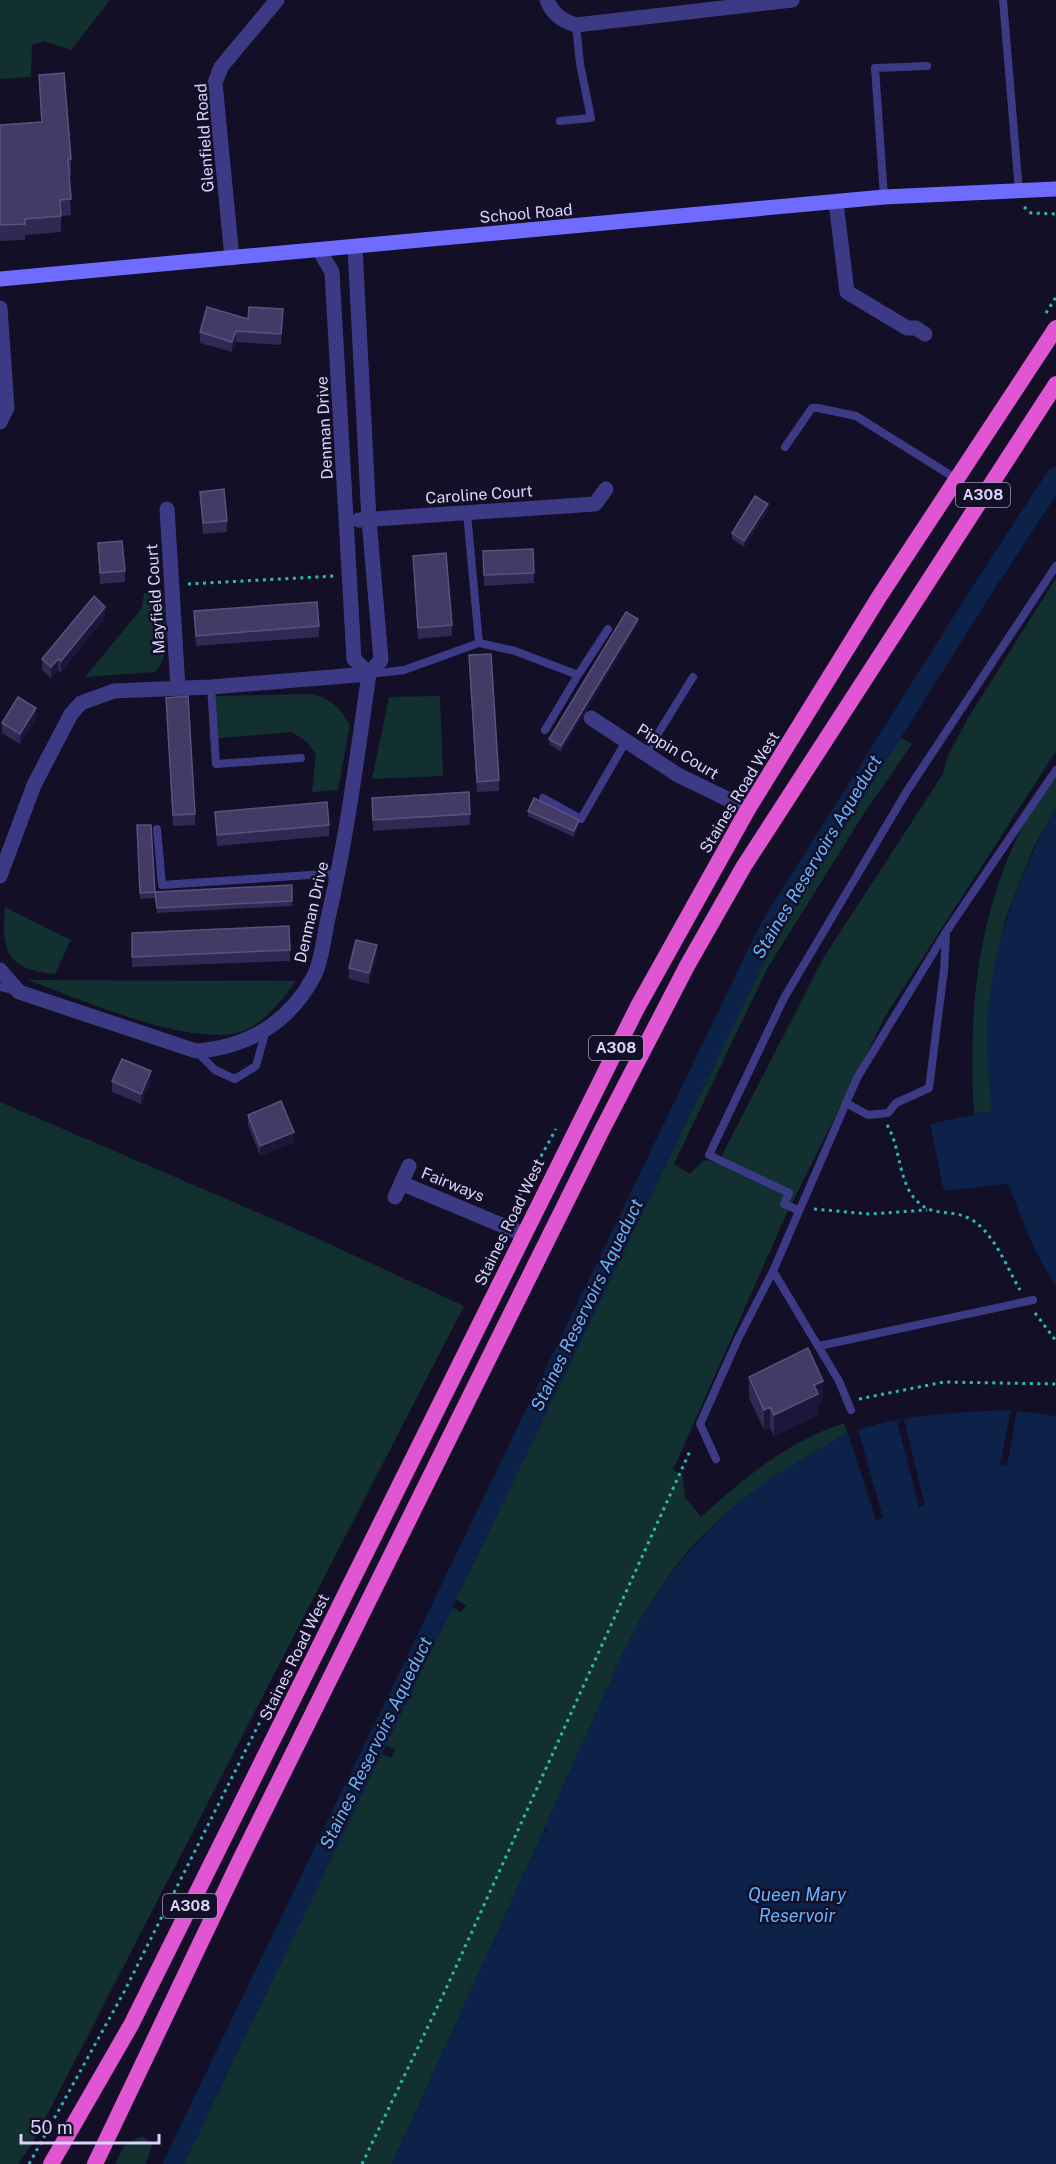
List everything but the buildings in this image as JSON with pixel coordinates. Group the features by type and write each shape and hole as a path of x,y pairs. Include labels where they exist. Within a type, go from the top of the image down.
{"highway":[{"name":"Staines Road West","path":"51,2164 131,2025 637,1008 748,809 956,478 1056,327"},
{"name":"A308","path":"95,2164 239,1862 606,1120 687,966 744,866 1056,384"}],"main road":[{"name":"School Road","path":"0,279 884,197 1056,189"}],"street":[{"name":"Glenfield Road","path":"232,258 215,83 221,67 277,0"},
{"path":"547,0 562,21 576,25 712,6 792,0"},
{"path":"836,203 847,292 907,328 916,328 926,334"},
{"name":"Denman Drive","path":"19,992 196,1051 221,1050 254,1038 285,1017 314,975 339,873 369,674 381,660 369,520 355,247"},
{"name":"Denman Drive","path":"319,250 332,272 354,659 369,674"},
{"path":"0,308 8,408 0,422"},
{"name":"Caroline Court","path":"347,521 595,504 606,489"},
{"name":"Mayfield Court","path":"167,509 178,688"},
{"path":"0,876 34,785 71,714 81,704 114,691 211,687 369,674"},
{"name":"Pippin Court","path":"591,718 695,784 748,809"},
{"path":"0,970 19,992"},
{"name":"Fairways","path":"409,1166 398,1190 523,1234"}],"lane":[{"path":"1003,0 1020,192"},
{"path":"560,121 591,118 580,64 576,25"},
{"path":"884,197 876,68 927,66"},
{"path":"785,447 803,418 812,408 818,408 856,416 956,478"},
{"path":"467,513 479,643"},
{"path":"800,1208 784,1204 789,1193 709,1155 784,999 907,791 1056,566"},
{"path":"545,730 608,629"},
{"path":"369,674 404,670 479,643 515,651 578,675"},
{"path":"646,753 693,677"},
{"path":"211,687 216,764 301,758"},
{"path":"543,798 581,819 626,741"},
{"path":"716,1459 700,1424 738,1339 773,1270 857,1078 946,932 1056,770"},
{"path":"157,829 162,885 339,873"},
{"path":"846,1103 868,1115 888,1113 896,1103 929,1088 944,970 946,932"},
{"path":"0,987 19,992"},
{"path":"196,1051 215,1070 235,1079 256,1066 267,1029"},
{"path":"773,1270 839,1381 849,1406"},
{"path":"819,1347 1030,1300"}],"path":[{"path":"172,585 350,575"},
{"path":"880,1114 892,1132 908,1186 916,1201 929,1210"},
{"path":"800,1208 869,1214 929,1210 966,1217 986,1233 1056,1341"},
{"path":"849,1406 944,1382 1056,1384"},
{"path":"362,2164 445,1991 690,1451"}],"green space":[{"path":"0,0 110,0 71,50 44,41 32,45 31,77 0,79"},
{"path":"1056,578 1056,751 886,1015 786,1215 673,1470 683,1476 685,1497 701,1517 733,1488 786,1450 844,1423 848,1433 773,1478 721,1518 686,1554 646,1610 392,2164 179,2164 377,1752 391,1758 395,1750 381,1742 447,1604 461,1612 466,1605 451,1597 773,936 898,736 912,744 861,818 767,969 674,1164 690,1174 704,1160 718,1163 824,957 943,774 947,758 968,718"},
{"path":"144,593 162,593 164,597 167,637 161,664 155,672 85,677 142,608"},
{"path":"312,694 325,698 334,705 350,725 338,790 312,792 316,754 307,742 292,732 209,739 216,696"},
{"path":"440,696 443,776 372,779 389,697"},
{"path":"1056,776 1056,808 1033,849 1006,917 994,968 987,1037 992,1111 974,1114 972,1043 974,1008 984,938 992,904 1017,838"},
{"path":"5,907 71,940 55,974 28,968 11,957 4,937"},
{"path":"28,980 296,981 269,1014 248,1029 227,1035 200,1034 170,1029 107,1010"},
{"path":"0,1102 303,1232 464,1306 32,2144 18,2164 0,2164"},
{"path":"139,2137 144,2137 152,2145 146,2164 115,2164 124,2146"}],"water":[{"path":"1056,808 1056,1288 1033,1246 1008,1184 944,1191 930,1124 991,1111 987,1047 988,1007 992,977 1007,918 1017,890"},
{"name":"Queen Mary Reservoir","path":"1011,1410 1056,1416 1056,2164 392,2164 543,1831 549,1832 544,1828 610,1681 615,1682 611,1678 646,1611 689,1551 742,1500 772,1478 843,1435 908,1418"}],"pier":[{"path":"1011,1410 1017,1411 1007,1465 1000,1464"},
{"path":"904,1420 925,1505 919,1507 897,1422"},
{"path":"858,1430 883,1518 876,1520 848,1433"}],"waterway":[{"name":"Staines Reservoirs Aqueduct","path":"173,2164 769,929 982,590 1056,477"}]}
